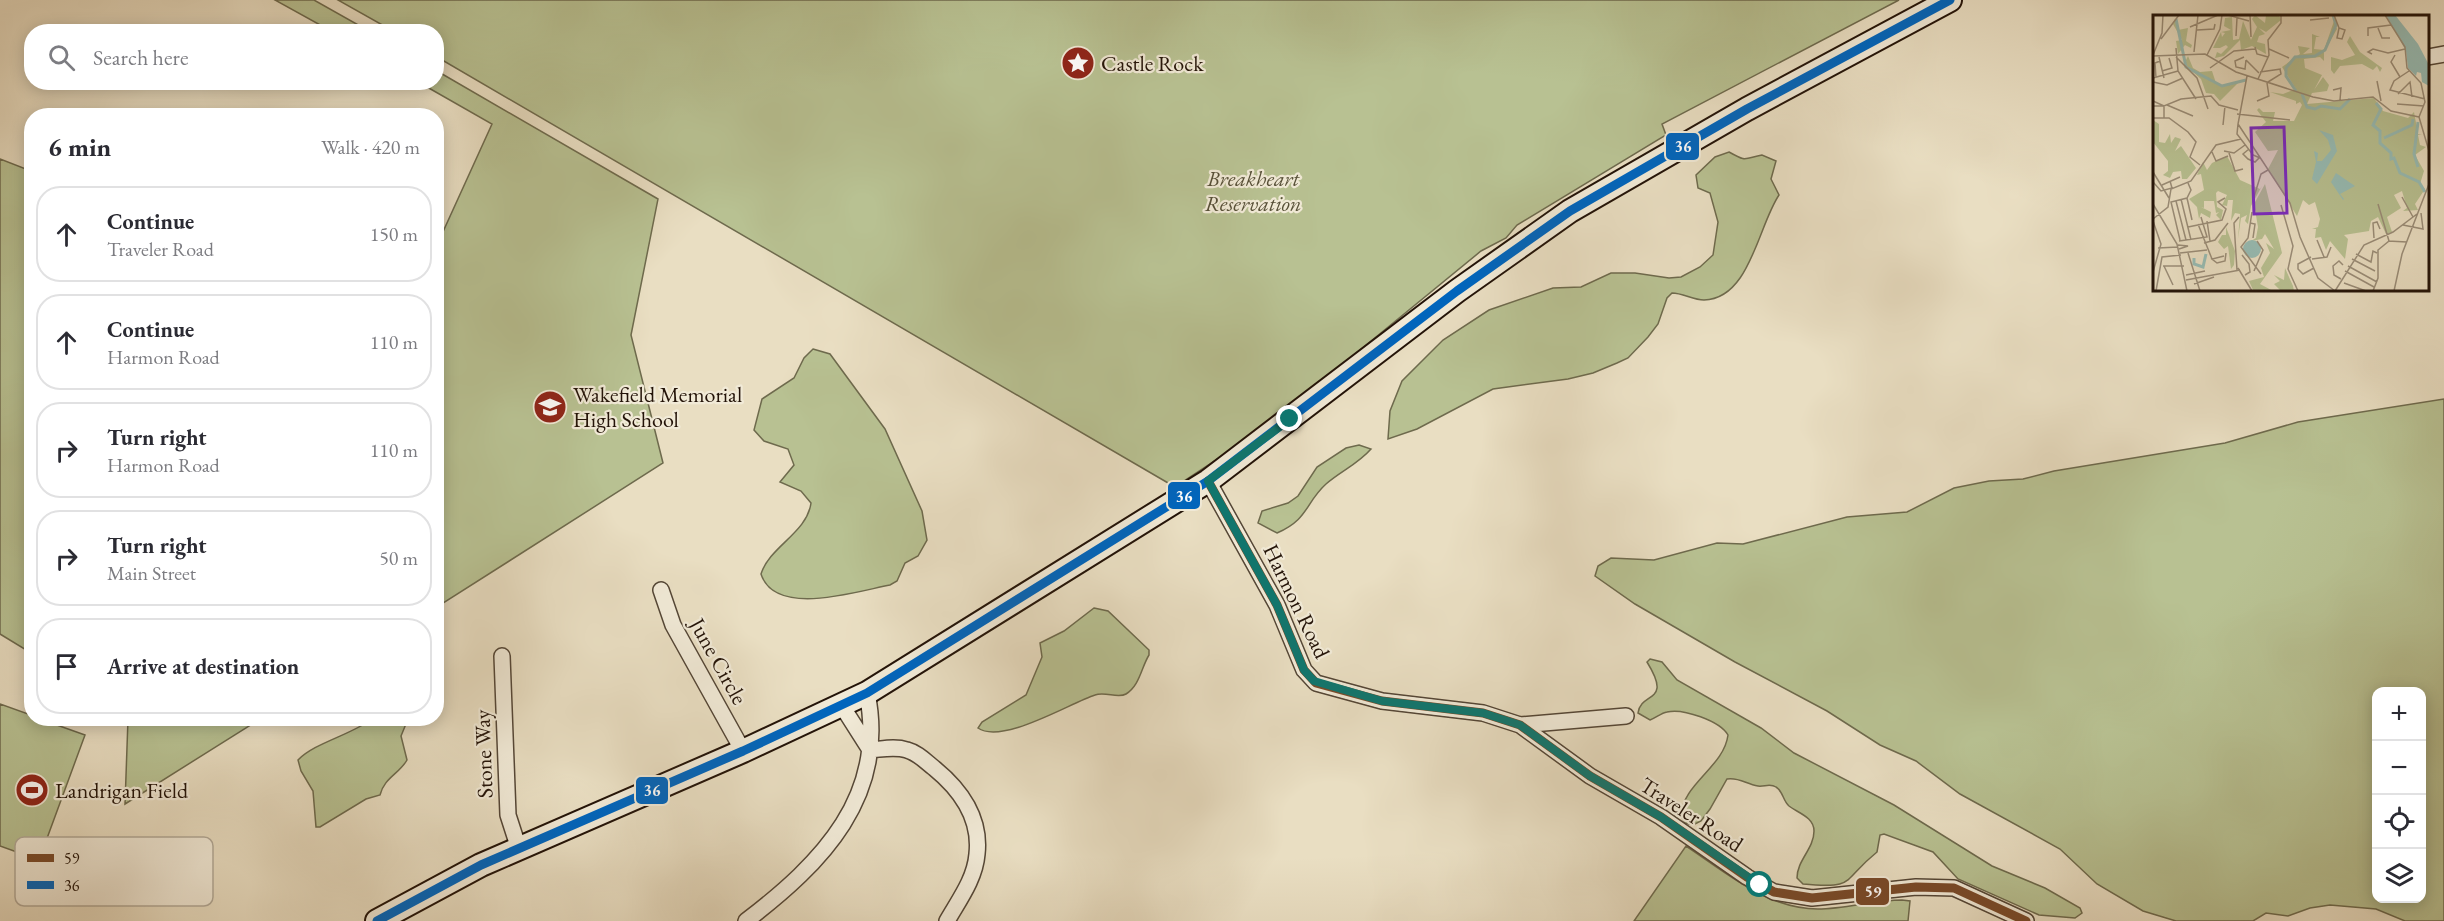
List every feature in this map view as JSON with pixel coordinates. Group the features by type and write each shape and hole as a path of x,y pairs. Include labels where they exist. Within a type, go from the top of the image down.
{"main road":[{"path":"377,921 444,883 743,751 867,693 1208,481 1457,291 1570,211 1747,109 1950,0"}],"street":[{"path":"2429,57 2444,54"},
{"name":"Harmon Road","path":"1208,481 1277,605 1310,678 1326,686 1382,701 1483,713 1520,725"},
{"name":"June Circle","path":"661,590 673,625 743,751"},
{"name":"Stone Way","path":"502,656 508,815 519,849"},
{"path":"746,921 798,876 838,832 860,797 872,733 867,693"},
{"path":"842,706 870,750"},
{"path":"1520,725 1626,716"},
{"name":"Traveler Road","path":"1520,725 1590,776 1661,817 1747,877 1774,892 1819,898 1916,887 1954,888 2026,921"},
{"path":"870,750 896,748 917,754 946,778 970,809 977,834 976,862 965,890 947,921"}],"green space":[{"path":"275,0 314,0 357,24 318,24"},
{"name":"Breakheart Reservation","path":"338,0 1899,0 1662,124 1666,135 1517,225 1506,238 1481,251 1321,382 1236,447 1175,487 444,61 444,24 381,24"},
{"path":"444,75 658,199 631,335 663,463 444,603 444,230 492,124 432,90 444,90"},
{"path":"1729,152 1742,158 1762,155 1776,161 1771,179 1779,195 1751,259 1732,288 1720,296 1704,300 1672,293 1667,298 1658,324 1648,337 1628,358 1617,363 1593,373 1568,379 1493,389 1417,429 1388,439 1390,411 1402,381 1443,340 1489,310 1553,288 1581,287 1611,273 1635,273 1669,278 1681,277 1700,267 1713,255 1718,222 1710,193 1698,188 1696,175 1715,157"},
{"path":"0,159 24,168 24,649 0,634"},
{"path":"813,349 830,354 885,429 922,511 927,540 918,556 905,563 897,581 890,585 839,596 800,598 783,595 769,587 761,574 772,555 803,523 811,503 801,491 780,482 794,465 788,449 764,441 754,430 762,399 794,378 804,358"},
{"path":"2444,399 2444,921 2405,921 2376,909 2330,905 2310,908 2288,916 2266,913 2253,921 2176,921 2143,911 2097,884 2060,849 1960,794 1916,761 1880,745 1827,711 1735,662 1635,604 1595,576 1598,566 1611,558 1654,560 1717,543 1743,544 1847,517 1907,512 1954,488 1989,481 2023,479 2054,471 2225,443 2298,422"},
{"path":"1359,445 1371,449 1326,484 1295,522 1277,533 1258,523 1262,511 1288,503 1298,496 1317,467 1346,448"},
{"path":"1094,608 1108,611 1149,650 1140,676 1131,690 1123,695 1095,695 1036,721 1003,731 989,732 978,728 982,722 1026,695 1042,657 1040,643 1064,631"},
{"path":"1650,659 1662,662 1677,680 1761,728 1794,753 1894,805 1992,866 2045,888 2080,908 2082,913 2075,918 2039,915 1958,879 1933,852 1884,834 1880,835 1877,852 1847,881 1832,885 1803,884 1797,878 1798,872 1813,837 1813,826 1805,816 1789,806 1782,793 1772,785 1758,786 1727,779 1701,821 1693,825 1685,823 1681,816 1688,794 1719,757 1728,735 1717,725 1691,714 1667,712 1650,720 1638,713 1640,706 1656,691 1654,675 1647,662"},
{"name":"Landrigan Field","path":"0,704 24,713 24,726 60,726 85,735 47,837 15,837 15,851 0,846"},
{"path":"128,726 249,726 125,804"},
{"path":"361,726 405,726 401,736 407,760 388,780 380,795 366,799 320,827 316,827 313,791 301,771 298,760 313,749"},
{"path":"1686,846 1748,888 1782,903 1818,909 1892,900 1910,901 1908,921 1634,921"}],"transit line":[{"name":"36","path":"377,921 481,865 743,751 867,693 1208,481 1457,291 1570,211 1747,109 1950,0"},
{"name":"59","path":"1208,481 1277,605 1304,670 1316,683 1382,701 1483,713 1520,725 1590,776 1661,817 1747,877 1774,892 1812,898 1916,887 1954,888 2026,921"}],"place":[{"name":"Castle Rock","path":"1078,63"},
{"name":"Wakefield Memorial High School","path":"550,407"},
{"name":"Landrigan Field","path":"32,790"}],"route":[{"path":"1290,419 1208,481 1277,605 1304,670 1310,678 1318,684 1368,698 1395,704 1483,713 1520,725 1590,776 1661,817 1760,885"}]}
